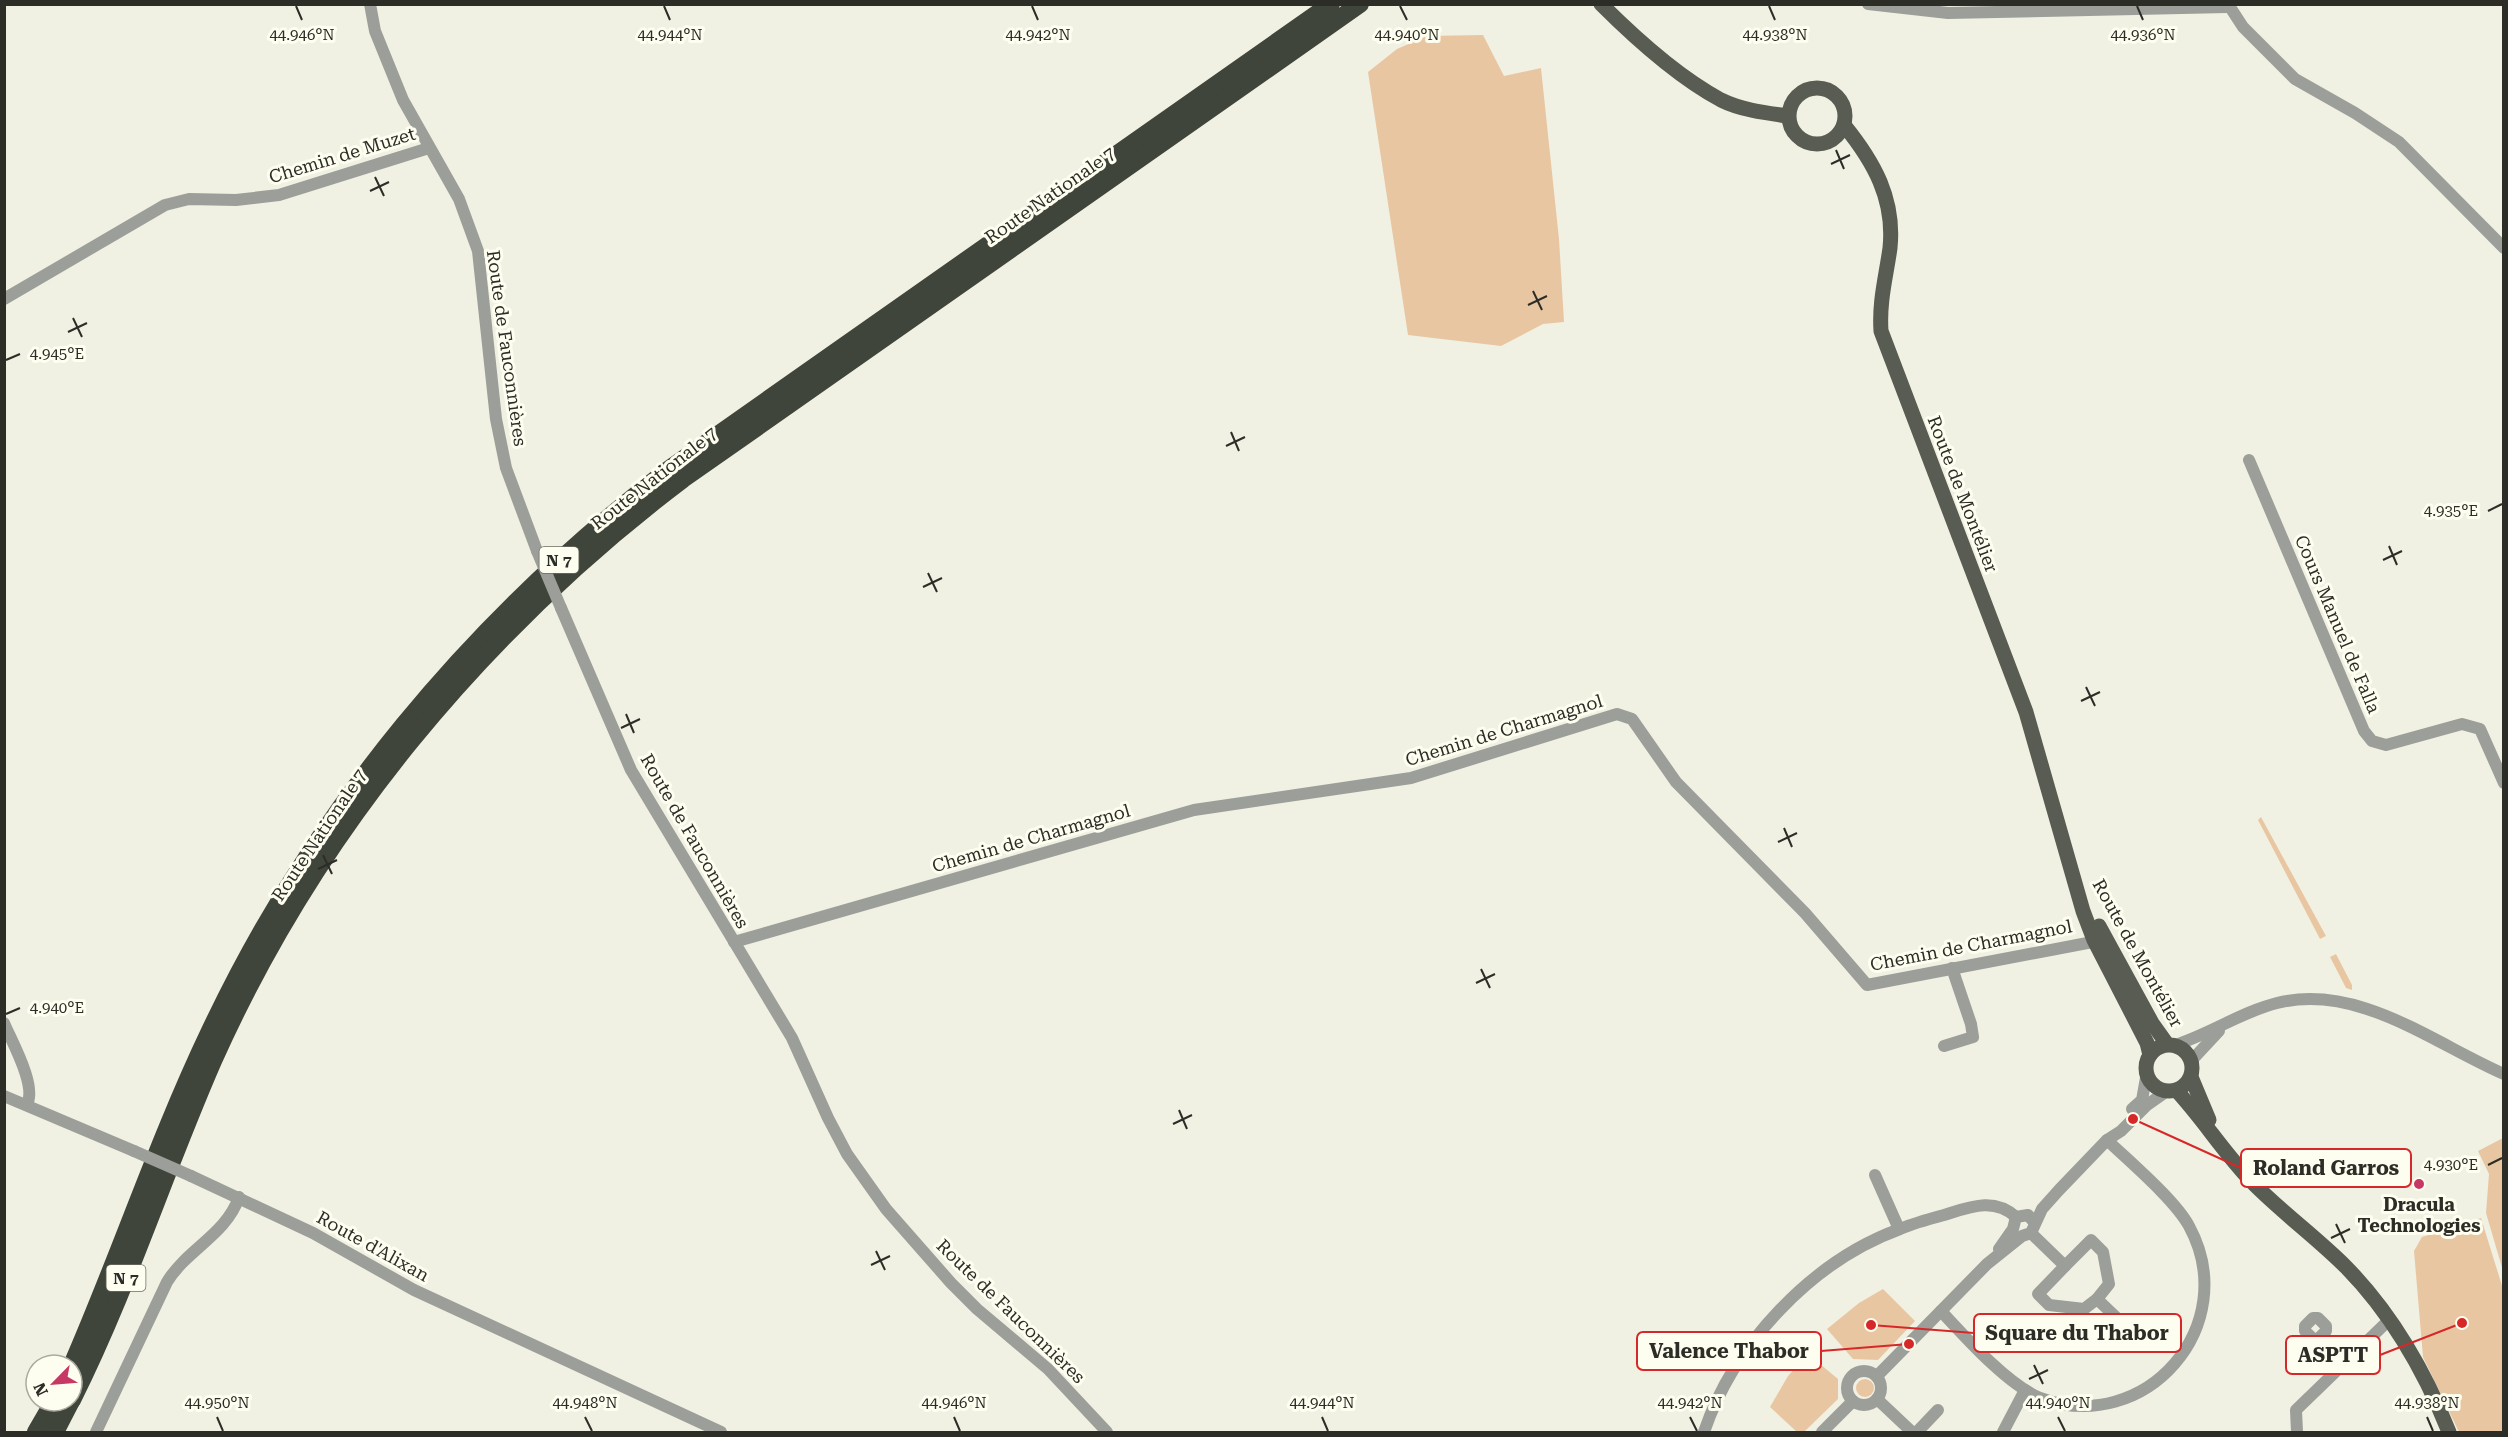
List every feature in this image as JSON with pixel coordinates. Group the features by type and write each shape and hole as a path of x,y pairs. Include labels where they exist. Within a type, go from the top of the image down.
{"highway":[{"name":"Route Nationale 7","path":"77,1353 195,1062 255,944 317,841 361,778 402,725 499,616 570,549 665,472 1331,4"},
{"name":"Route Nationale 7","path":"84,1374 111,1314 214,1060 268,953 330,850 358,810 416,734 479,662 536,603 580,562 639,512 683,479 1360,4"},
{"path":"36,1432 47,1413"},
{"name":"Route Nationale 7","path":"55,1432 65,1413"}],"main road":[{"path":"1601,4 1665,61 1721,100 1758,112 1788,116"},
{"path":"1820,88 1837,96 1845,112 1844,125 1836,138 1828,143 1810,144 1794,133 1788,116 1795,98 1802,92 1820,88"},
{"name":"Route de Montélier","path":"1844,125 1873,164 1889,205 1890,246 1880,299 1881,331 2025,712 2075,880 2147,1043 2150,1055"},
{"name":"Route de Montélier","path":"2100,940 2152,1023 2171,1045 2188,1053 2192,1060"},
{"name":"Route de Montélier","path":"2150,1055 2154,1050 2171,1045"},
{"path":"2150,1055 2147,1072 2154,1085 2172,1090 2182,1087 2191,1077"},
{"path":"2192,1060 2191,1077 2219,1142"},
{"path":"2172,1090 2254,1184 2346,1266 2389,1320 2413,1355 2433,1391 2449,1432"}],"street":[{"name":"Route de Fauconnières","path":"370,4 375,31 404,100 459,199 478,251 496,419 506,468 537,551 631,770 792,1038 847,1154 886,1209 951,1283 977,1309 1048,1369 1107,1432"},
{"path":"1868,4 1948,12 2228,5 2243,27 2295,79 2355,112 2399,142 2504,248"},
{"name":"Chemin de Muzet","path":"4,299 165,205 189,199 236,200 279,195 429,148"},
{"name":"Cours Manuel de Falla","path":"2249,460 2364,731 2372,741 2386,745 2462,724 2471,725 2480,729 2504,783"},
{"name":"Chemin de Charmagnol","path":"734,942 1194,810 1412,778 1617,714 1632,718 1676,782 1805,913 1867,986 2100,940"},
{"path":"1944,1046 1973,1037 1971,1024 1952,968"},
{"path":"2171,1045 2196,1038 2278,1003 2311,1000 2340,1001 2390,1018 2504,1074"},
{"path":"2192,1060 2230,1022"},
{"path":"4,1023 26,1076 30,1092 27,1104"},
{"path":"1877,1376 2107,1140 2116,1126 2142,1100 2147,1072"},
{"path":"2107,1140 2121,1131 2147,1105 2172,1090"},
{"name":"Route d'Alixan","path":"4,1096 239,1197 314,1233 414,1290 721,1432"},
{"path":"1941,1311 2009,1379 2025,1390 2060,1404 2082,1406 2126,1400 2155,1384 2170,1371 2187,1351 2196,1332 2204,1305 2204,1275 2199,1248 2189,1224 2107,1140"},
{"path":"1875,1175 1899,1229"},
{"path":"96,1432 167,1282 182,1263 226,1224 239,1197"},
{"path":"1704,1432 1716,1401 1731,1373 1749,1346 1781,1309 1820,1275 1850,1254 1899,1229 1988,1204 2006,1208 2065,1266"},
{"path":"2091,1240 2103,1252 2109,1284 2097,1299 2084,1309 2049,1305 2038,1294 2065,1266 2091,1240"},
{"path":"2097,1299 2121,1323"},
{"path":"2297,1432 2296,1410 2389,1320"},
{"path":"2316,1341 2341,1366"},
{"path":"1866,1371 1877,1376 1882,1387 1877,1399 1868,1405 1853,1401 1847,1387 1852,1376 1866,1371"},
{"path":"2003,1432 2025,1390"},
{"path":"1877,1399 1915,1432 1938,1410"},
{"path":"1822,1432 1853,1401"}],"shaded area":[{"path":"1483,35 1504,76 1541,68 1559,239 1564,322 1543,324 1501,346 1408,335 1368,72 1397,49 1427,36"},
{"path":"2261,817 2326,936 2320,939 2258,820"},
{"path":"2336,954 2352,985 2352,990 2346,988 2330,957"},
{"path":"2503,1138 2503,1271 2486,1213 2489,1174 2478,1151"},
{"path":"2481,1218 2503,1289 2503,1432 2459,1432 2423,1357 2414,1251 2422,1237"},
{"path":"1883,1289 1915,1321 1878,1360 1853,1359 1827,1329 1859,1303"},
{"path":"1808,1354 1838,1379 1838,1399 1804,1432 1797,1432 1770,1407 1788,1376"},
{"path":"1861,1379 1869,1379 1874,1384 1872,1395 1861,1397 1856,1392 1856,1384"}],"place":[{"name":"Roland Garros","path":"2133,1119"},
{"name":"Dracula Technologies","path":"2419,1184"},
{"name":"ASPTT","path":"2462,1323"},
{"name":"Square du Thabor","path":"1871,1325"},
{"name":"Valence Thabor","path":"1909,1344"}]}
